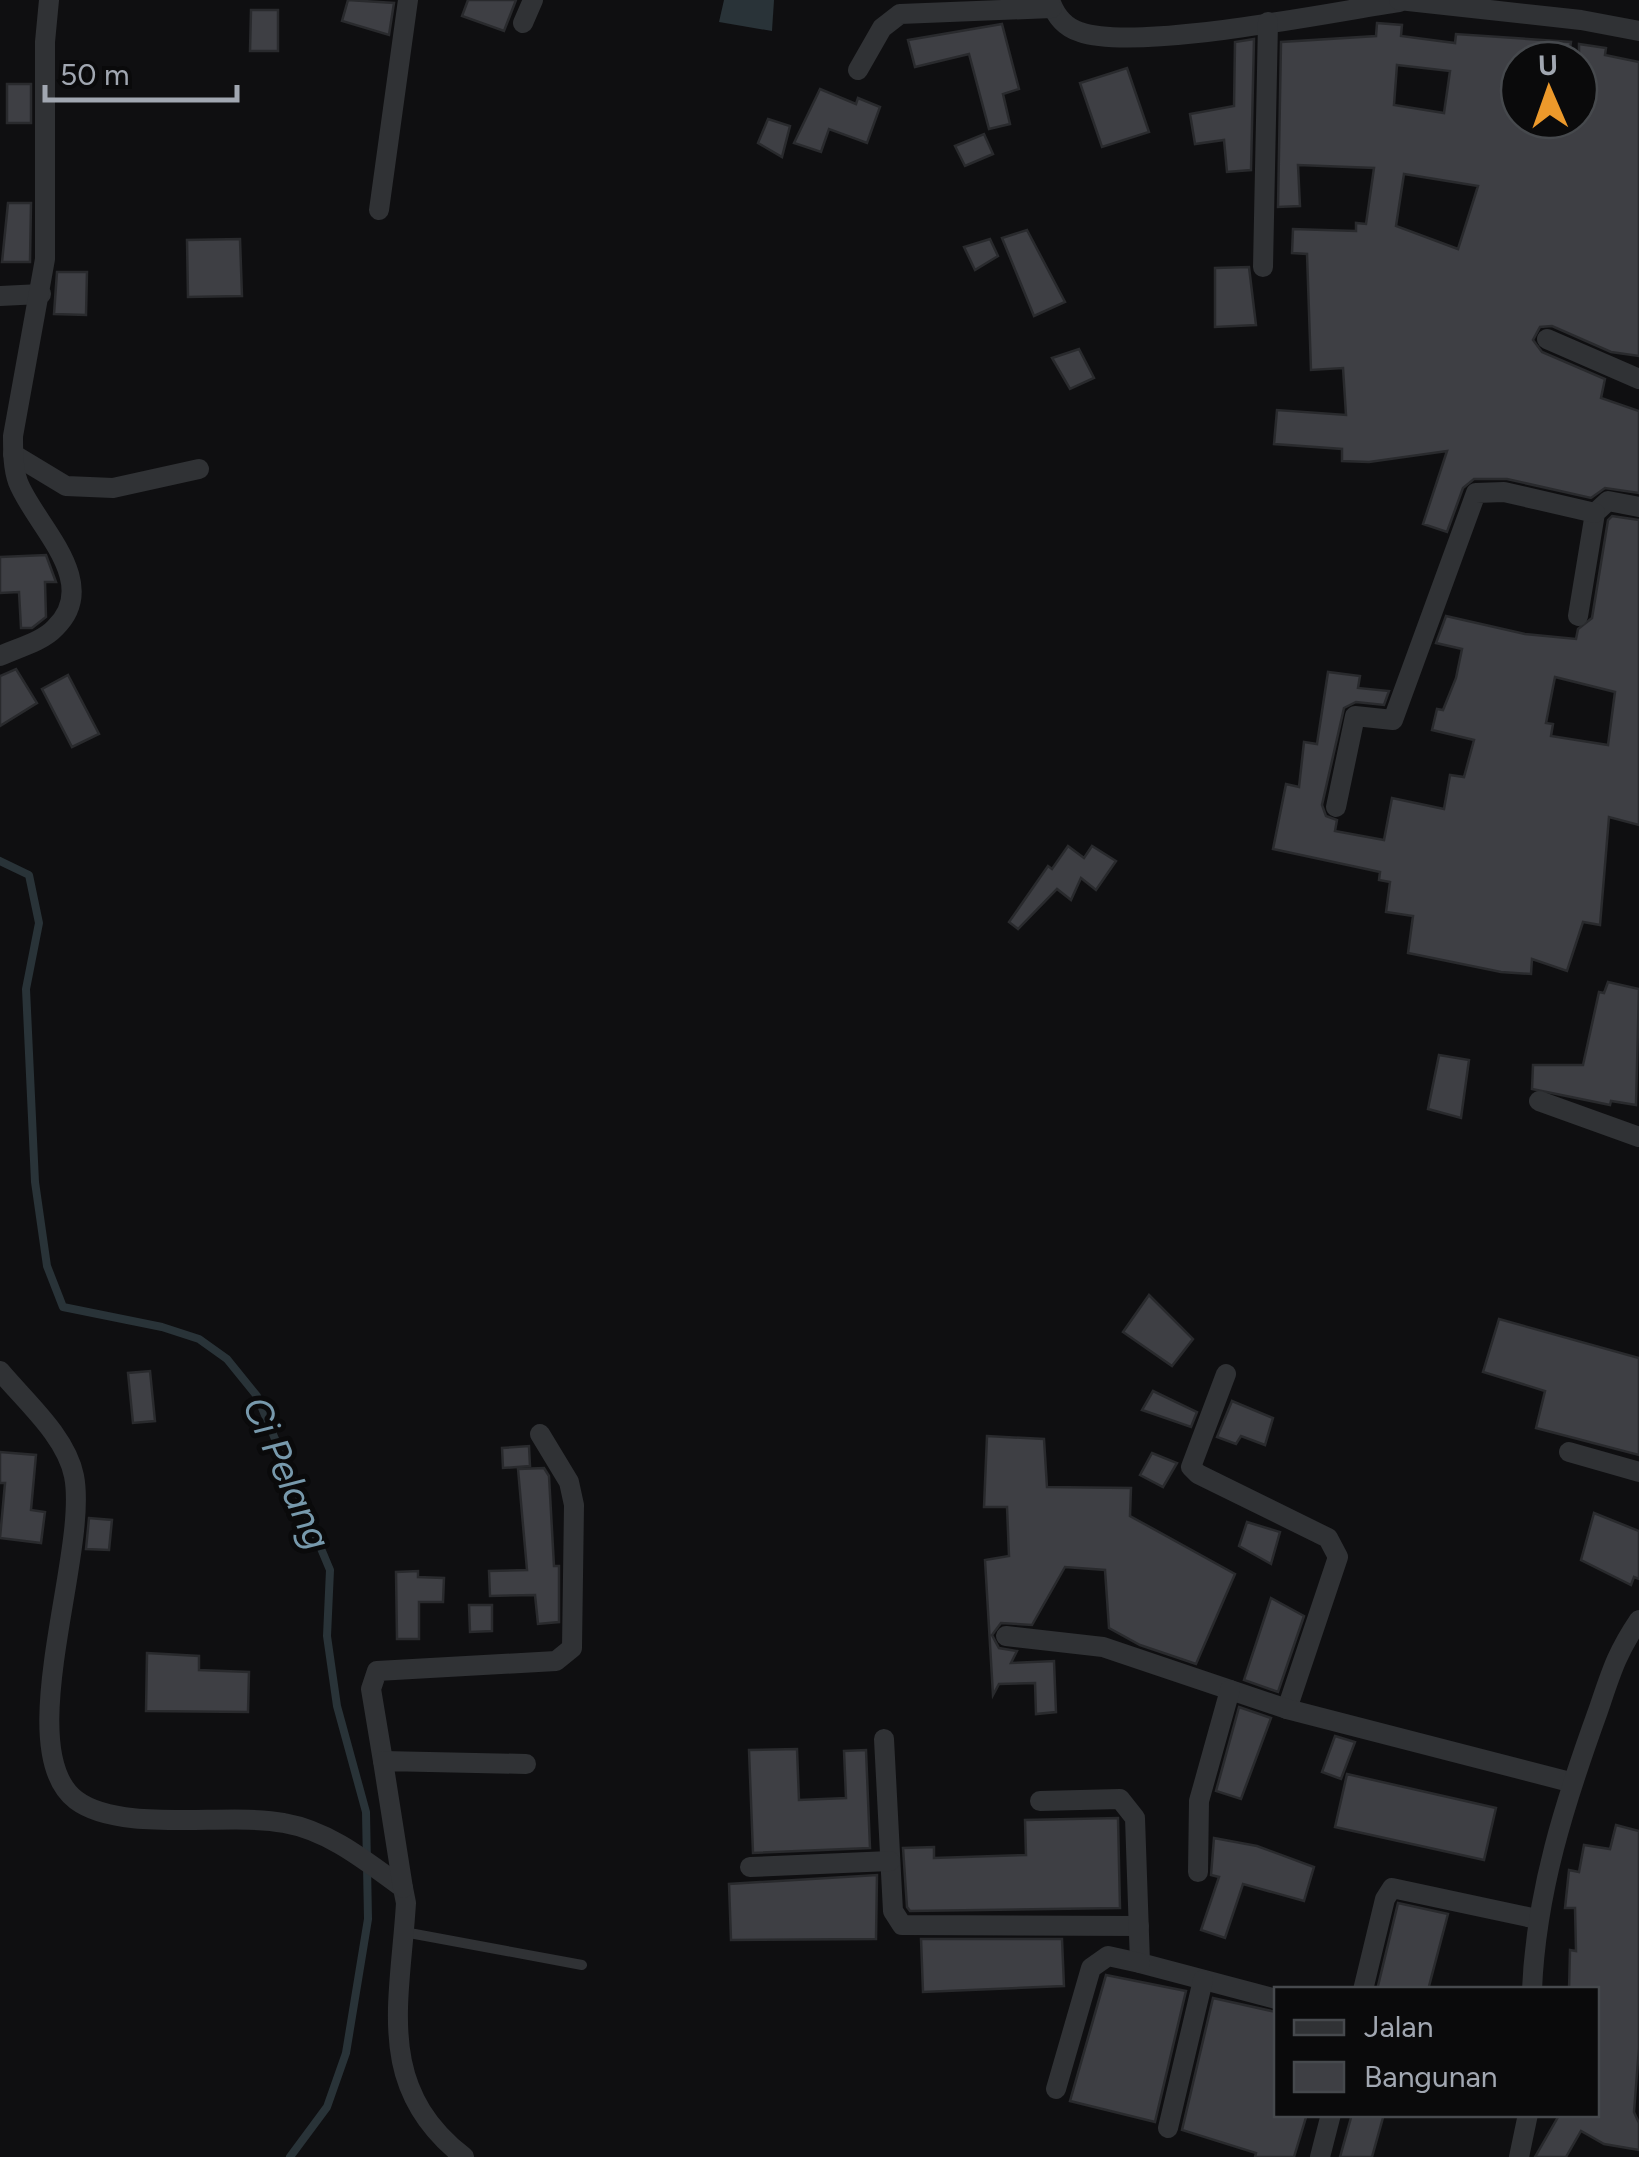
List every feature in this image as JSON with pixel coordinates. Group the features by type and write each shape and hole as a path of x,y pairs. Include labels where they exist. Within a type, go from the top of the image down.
{"street":[{"path":"0,656 55,628 67,612 70,591 63,555 18,482 13,454 20,394 41,294 47,195 44,42 50,0"},
{"path":"379,210 408,0"},
{"path":"524,23 533,0"},
{"path":"858,70 882,28 900,14 1051,4 1065,25 1099,37 1268,22 1399,1 1529,14 1639,31"},
{"path":"1264,267 1268,22"},
{"path":"0,296 41,294"},
{"path":"1547,339 1639,379"},
{"path":"13,454 66,486 113,488 199,469"},
{"path":"1336,806 1355,716 1394,720 1476,493 1504,492 1595,513"},
{"path":"1578,616 1595,513 1608,501 1639,507"},
{"path":"1539,1101 1639,1137"},
{"path":"0,1372 61,1445 74,1476 68,1576 51,1697 52,1759 60,1783 95,1811 162,1819 282,1822 316,1831 403,1888"},
{"path":"1226,1374 1191,1467 1328,1538 1338,1557 1287,1709"},
{"path":"464,2157 427,2124 406,2081 396,2007 404,1932 403,1888 371,1689 377,1672 556,1661 572,1648 574,1505 569,1482 540,1434"},
{"path":"1570,1452 1639,1472"},
{"path":"1532,1987 1537,1919 1570,1782 1610,1667 1639,1620"},
{"path":"1006,1636 1104,1647 1287,1709 1570,1782"},
{"path":"1198,1872 1199,1801 1230,1690"},
{"path":"884,1739 893,1911 902,1925 1139,1926"},
{"path":"383,1762 526,1764"},
{"path":"1040,1801 1120,1800 1129,1806 1135,1818 1140,1963"},
{"path":"750,1867 890,1861"},
{"path":"1363,1987 1385,1899 1392,1888 1537,1919"},
{"path":"1056,2088 1091,1968 1108,1956 1274,1998"},
{"path":"1168,2128 1204,1980"},
{"path":"1320,2157 1330,2117"},
{"path":"1519,2157 1527,2117"}],"lane":[{"path":"404,1932 582,1965"}],"shaded area":[{"path":"724,0 774,0 772,31 719,22"}],"building":[{"path":"348,0 394,3 389,35 342,21"},
{"path":"468,0 516,0 504,31 462,16"},
{"path":"251,10 278,10 278,51 250,51"},
{"path":"1377,23 1402,25 1401,36 1455,43 1456,34 1542,40 1499,40 1499,140 1599,140 1599,47 1606,48 1605,55 1639,62 1639,356 1611,352 1552,326 1540,327 1533,340 1542,352 1605,379 1601,398 1639,411 1639,493 1605,488 1591,498 1507,479 1474,479 1463,488 1447,532 1423,524 1447,451 1369,462 1342,461 1342,449 1274,444 1277,410 1346,415 1343,368 1311,370 1307,254 1292,253 1293,229 1356,231 1356,223 1366,224 1374,168 1298,165 1300,206 1278,207 1281,42 1376,36","holes":["1397,65 1450,71 1444,113 1394,105","1404,174 1478,186 1458,249 1396,226"]},
{"path":"1002,24 1019,89 1003,94 1010,124 989,129 969,54 915,67 908,40"},
{"path":"1254,39 1251,170 1227,172 1224,140 1195,144 1190,114 1234,106 1235,42"},
{"path":"1127,68 1149,132 1102,147 1080,83"},
{"path":"7,84 31,84 31,123 7,123"},
{"path":"820,89 856,104 858,98 880,107 867,143 829,129 821,152 794,143"},
{"path":"768,119 790,126 782,157 758,143"},
{"path":"984,134 993,154 965,166 955,146"},
{"path":"8,203 31,203 30,262 2,262"},
{"path":"1027,230 1065,302 1034,316 1002,238"},
{"path":"240,239 242,296 188,297 187,240"},
{"path":"990,239 998,256 975,270 964,247"},
{"path":"1249,267 1256,325 1215,327 1215,268"},
{"path":"57,272 87,272 86,315 54,314"},
{"path":"1079,349 1094,378 1070,389 1052,358"},
{"path":"1612,516 1639,520 1639,825 1609,817 1600,925 1583,922 1567,971 1532,959 1531,974 1501,972 1408,953 1413,916 1386,912 1390,882 1379,880 1380,872 1273,849 1286,784 1299,787 1304,742 1317,744 1328,672 1360,676 1358,688 1389,691 1384,705 1356,702 1344,708 1322,805 1326,816 1337,820 1335,831 1384,840 1392,798 1444,809 1450,775 1464,777 1474,740 1432,730 1437,709 1443,710 1456,678 1462,649 1436,643 1446,616 1525,634 1576,639 1578,629 1592,618 1608,520","holes":["1555,677 1615,692 1608,745 1551,736 1553,724 1546,723"]},
{"path":"46,555 56,582 45,582 46,617 32,628 21,628 19,592 0,593 0,557"},
{"path":"16,669 37,703 0,726 0,676"},
{"path":"68,675 99,734 72,747 42,689"},
{"path":"1068,846 1084,858 1092,846 1116,861 1096,890 1081,878 1071,900 1057,889 1018,929 1009,922 1048,866 1052,869"},
{"path":"1608,982 1639,989 1636,1105 1611,1101 1610,1105 1532,1089 1533,1065 1583,1065 1599,992 1604,993"},
{"path":"1439,1055 1469,1060 1461,1118 1428,1109"},
{"path":"1149,1295 1193,1339 1172,1366 1123,1332"},
{"path":"1499,1319 1639,1358 1639,1455 1536,1428 1545,1391 1483,1372"},
{"path":"150,1371 155,1421 133,1423 128,1373"},
{"path":"1153,1391 1197,1412 1191,1427 1142,1410"},
{"path":"1232,1401 1273,1418 1265,1445 1241,1436 1236,1444 1217,1437"},
{"path":"987,1436 1044,1439 1047,1487 1131,1488 1130,1516 1235,1574 1196,1664 1140,1645 1109,1628 1105,1570 1065,1567 1032,1625 1001,1623 992,1635 999,1648 1017,1651 1011,1663 1054,1661 1056,1712 1036,1714 1035,1683 999,1684 993,1695 985,1560 1009,1556 1007,1507 984,1507"},
{"path":"529,1446 530,1466 503,1468 502,1448"},
{"path":"0,1452 36,1455 31,1510 45,1512 41,1543 0,1538 5,1483 0,1483"},
{"path":"1152,1453 1177,1463 1163,1487 1140,1475"},
{"path":"544,1468 549,1476 554,1566 559,1566 559,1622 538,1624 535,1595 490,1596 489,1571 527,1570 518,1469"},
{"path":"1594,1513 1639,1531 1639,1579 1634,1577 1631,1585 1581,1560"},
{"path":"89,1518 112,1520 109,1550 86,1549"},
{"path":"1247,1522 1280,1532 1271,1564 1239,1546"},
{"path":"418,1571 418,1577 444,1578 443,1602 419,1602 419,1639 397,1639 396,1572"},
{"path":"1271,1598 1304,1616 1278,1692 1244,1680"},
{"path":"469,1605 492,1605 492,1631 470,1632"},
{"path":"147,1653 199,1656 199,1670 249,1672 248,1712 146,1711"},
{"path":"1239,1707 1271,1718 1241,1799 1216,1791"},
{"path":"1335,1736 1355,1742 1341,1779 1322,1772"},
{"path":"797,1749 799,1800 846,1798 844,1751 866,1750 870,1848 753,1853 749,1750"},
{"path":"1347,1774 1496,1808 1484,1860 1335,1827"},
{"path":"1118,1818 1120,1908 910,1911 907,1907 903,1848 934,1847 934,1858 1026,1855 1025,1820"},
{"path":"1616,1825 1639,1831 1639,2048 1634,2112 1639,2123 1639,2150 1604,2144 1581,2131 1566,2157 1535,2157 1558,2117 1599,2117 1599,1987 1569,1987 1570,1950 1576,1951 1575,1908 1565,1908 1569,1870 1579,1872 1584,1845 1610,1849"},
{"path":"1214,1838 1257,1846 1314,1867 1304,1901 1243,1884 1225,1938 1201,1930 1219,1877 1211,1875"},
{"path":"877,1875 876,1939 731,1940 729,1884"},
{"path":"1398,1903 1448,1914 1429,1987 1378,1987"},
{"path":"921,1939 1062,1939 1064,1986 923,1992"},
{"path":"1106,1975 1186,1991 1155,2122 1070,2101"},
{"path":"1213,1998 1274,2012 1274,2117 1306,2117 1294,2157 1255,2157 1256,2153 1182,2130"},
{"path":"1351,2117 1383,2117 1372,2157 1340,2157"}],"waterway":[{"name":"Ci Pelang","path":"0,861 29,875 39,923 26,989 35,1182 47,1266 63,1307 162,1327 199,1339 227,1359 257,1396 330,1570 327,1636 337,1706 366,1812 368,1919 346,2053 327,2107 290,2157"}]}
